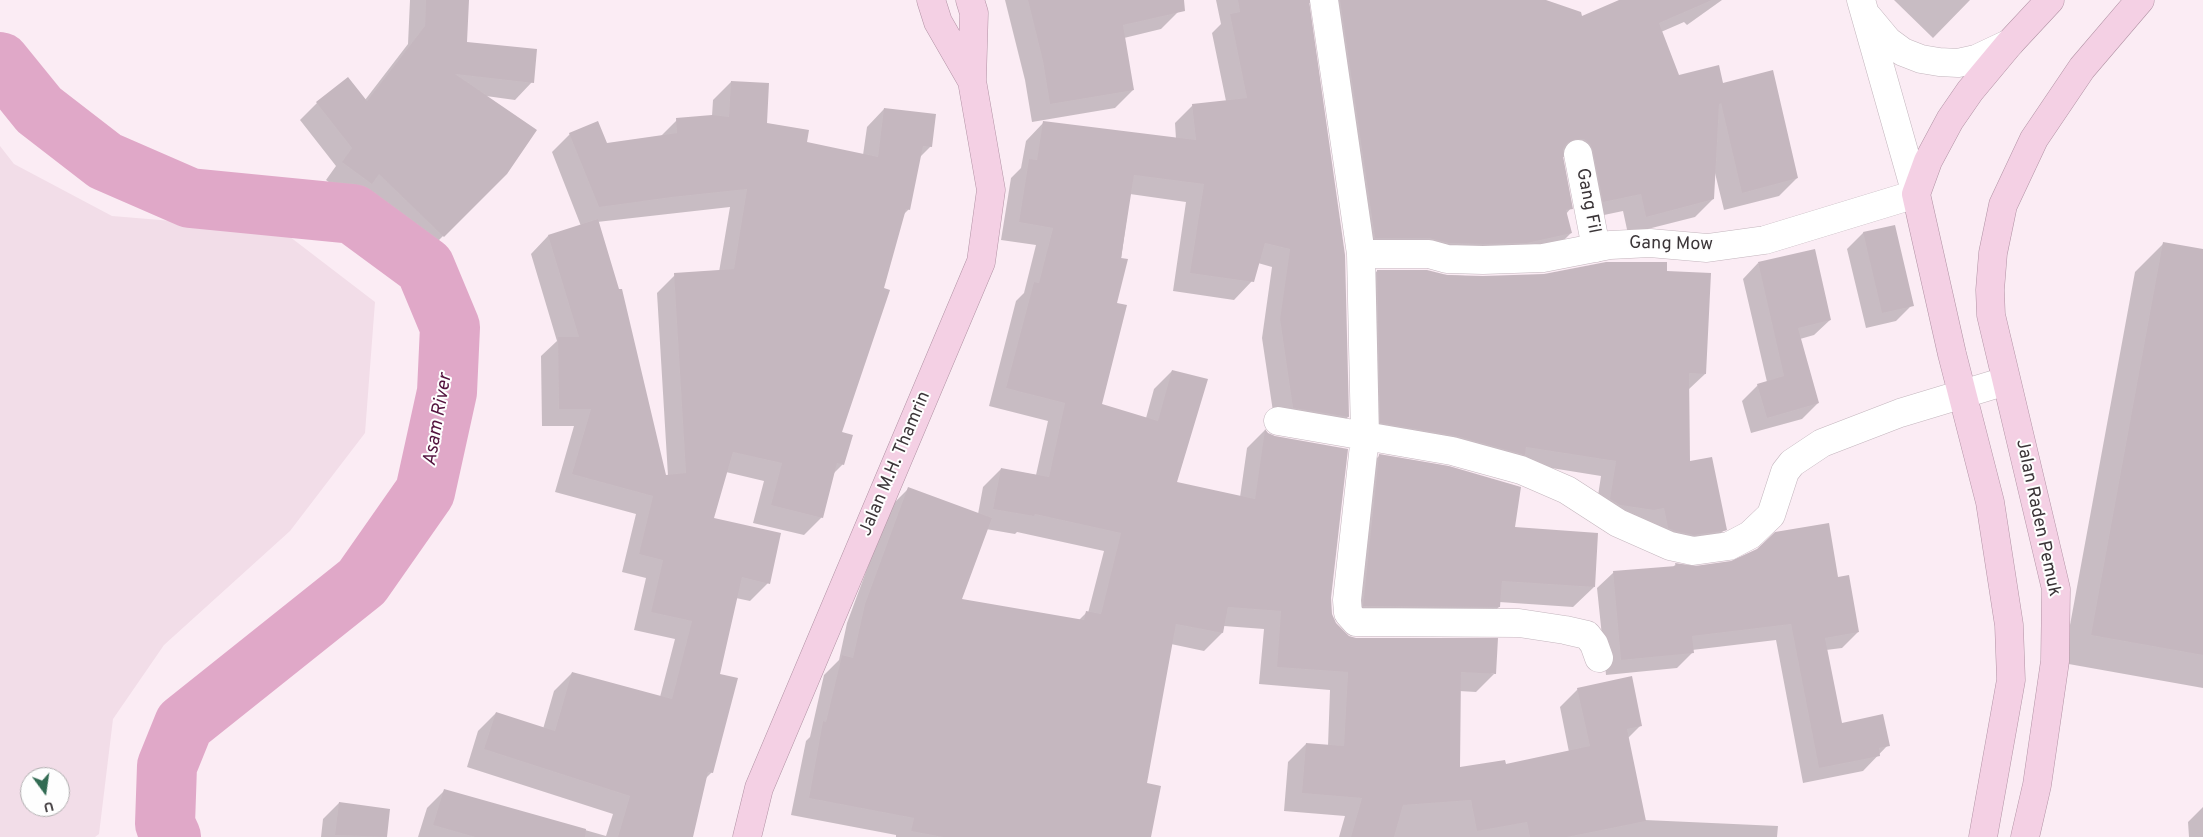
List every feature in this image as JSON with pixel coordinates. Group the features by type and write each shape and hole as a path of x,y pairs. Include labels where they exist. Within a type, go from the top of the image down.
{"highway":[{"name":"Jalan M.H. Thamrin","path":"931,0 938,22 972,81"},
{"name":"Jalan M.H. Thamrin","path":"747,837 759,788 981,262 991,190 972,81 974,13 970,0"},
{"path":"1983,837 2010,680 2009,625 1990,502 1964,393 1952,354 1916,194 1928,161 1950,120 1970,91 2010,43 2050,0"},
{"name":"Jalan Raden Pemuk","path":"2025,837 2037,785 2055,661 2056,589 1991,315 1990,290 1993,253 2003,205 2034,139 2082,68 2140,0"}],"street":[{"path":"1324,0 1361,254 1365,436 1348,613 1356,622 1519,623 1587,636 1594,644 1599,658"},
{"path":"1863,6 1875,27 1888,40 1903,52 1921,59 1958,63 1976,59 2010,43"},
{"path":"1863,6 1916,194"},
{"name":"Gang Fil","path":"1578,154 1596,248"},
{"name":"Gang Mow","path":"1361,254 1429,254 1447,259 1483,260 1543,258 1610,245 1650,243 1707,248 1765,240 1916,194"},
{"path":"1278,421 1452,450 1521,470 1566,490 1618,523 1670,546 1693,551 1729,546 1750,535 1771,515 1785,472 1792,462 1822,443 1900,413 2006,381"}],"shaded area":[{"path":"0,146 14,164 112,216 281,230 375,302 365,433 290,531 164,645 113,719 99,834 95,837 0,837"}],"building":[{"path":"426,0 469,0 467,42 537,49 534,83 455,74 537,130 507,174 444,237 379,174 372,184 342,162 352,148 316,102 348,77 367,101 425,26"},
{"path":"1028,0 1184,0 1185,11 1123,25 1134,90 1050,104 1043,61"},
{"path":"1238,0 1309,0 1345,255 1349,417 1293,408 1280,319 1290,249 1265,243 1254,282 1190,273 1204,184 1134,175 1121,258 1128,259 1117,303 1127,305 1102,404 1158,421 1172,370 1208,379 1177,482 1255,499 1265,429 1268,433 1275,436 1348,449 1331,598 1332,614 1336,623 1349,636 1356,638 1498,638 1496,674 1461,672 1460,767 1505,760 1506,764 1590,746 1577,688 1632,676 1642,726 1627,729 1646,821 1567,837 1530,837 1527,822 1477,831 1471,800 1403,805 1394,837 1351,837 1362,798 1302,793 1306,743 1344,746 1348,672 1277,667 1281,611 1228,607 1223,633 1176,624 1147,783 1161,786 1151,837 943,837 911,831 914,818 809,798 823,721 826,722 842,655 853,658 865,604 908,487 992,518 962,599 1084,620 1086,611 1101,614 1121,533 1035,514 1034,516 993,509 1001,468 1049,477 1065,403 1006,388 1034,282 1039,283 1053,228 1019,222 1029,159 1037,160 1043,121 1196,140 1192,104 1247,98 1230,14 1240,12"},
{"path":"1340,0 1546,0 1581,12 1582,16 1619,0 1712,0 1659,23 1679,75 1719,65 1723,83 1773,70 1798,178 1742,193 1721,103 1719,104 1714,199 1646,217 1641,194 1603,202 1590,144 1584,139 1576,139 1567,143 1563,149 1573,209 1566,210 1572,233 1527,243 1449,243 1429,238 1375,238"},
{"path":"731,81 769,83 767,123 809,130 807,142 878,157 884,108 936,114 932,147 923,146 910,210 906,209 884,288 890,290 842,432 853,435 844,465 837,463 823,518 771,505 782,463 733,452 714,518 781,533 770,584 742,577 720,674 738,678 713,773 708,772 693,837 618,837 630,796 484,749 496,712 555,731 572,672 672,699 692,621 651,612 663,560 639,554 653,496 572,474 591,409 559,409 558,337 579,337 548,235 598,219 619,289 622,289 666,475 686,473 674,273 734,269 747,189 599,207 569,133 598,121 607,143 677,133 676,118 712,115 729,117"},
{"path":"1895,225 1914,306 1882,313 1863,232"},
{"path":"2163,242 2203,249 2203,655 2091,635"},
{"path":"1815,249 1831,320 1798,328 1819,403 1767,418 1757,384 1784,376 1758,262"},
{"path":"1606,262 1667,262 1667,271 1711,273 1706,374 1689,373 1690,461 1712,457 1727,530 1694,535 1675,531 1668,528 1664,508 1654,510 1620,505 1610,499 1616,461 1526,447 1525,455 1456,436 1380,423 1377,270 1427,270 1447,275 1483,276 1544,274"},
{"path":"1379,454 1449,466 1521,487 1515,527 1598,533 1595,587 1502,581 1500,607 1363,606"},
{"path":"1829,523 1838,577 1849,575 1859,632 1825,638 1842,723 1883,714 1890,746 1879,748 1880,756 1819,768 1791,624 1692,636 1694,653 1621,660 1613,571 1676,566 1675,563 1695,566 1731,561 1757,549 1775,532"},
{"path":"444,789 586,829 585,837 475,837 433,825"},
{"path":"339,802 390,809 387,837 335,835"}],"waterway":[{"name":"Asam River","path":"0,62 39,110 105,161 190,198 353,214 425,267 450,327 447,392 425,492 362,582 184,724 167,766 165,824 171,837"}]}
